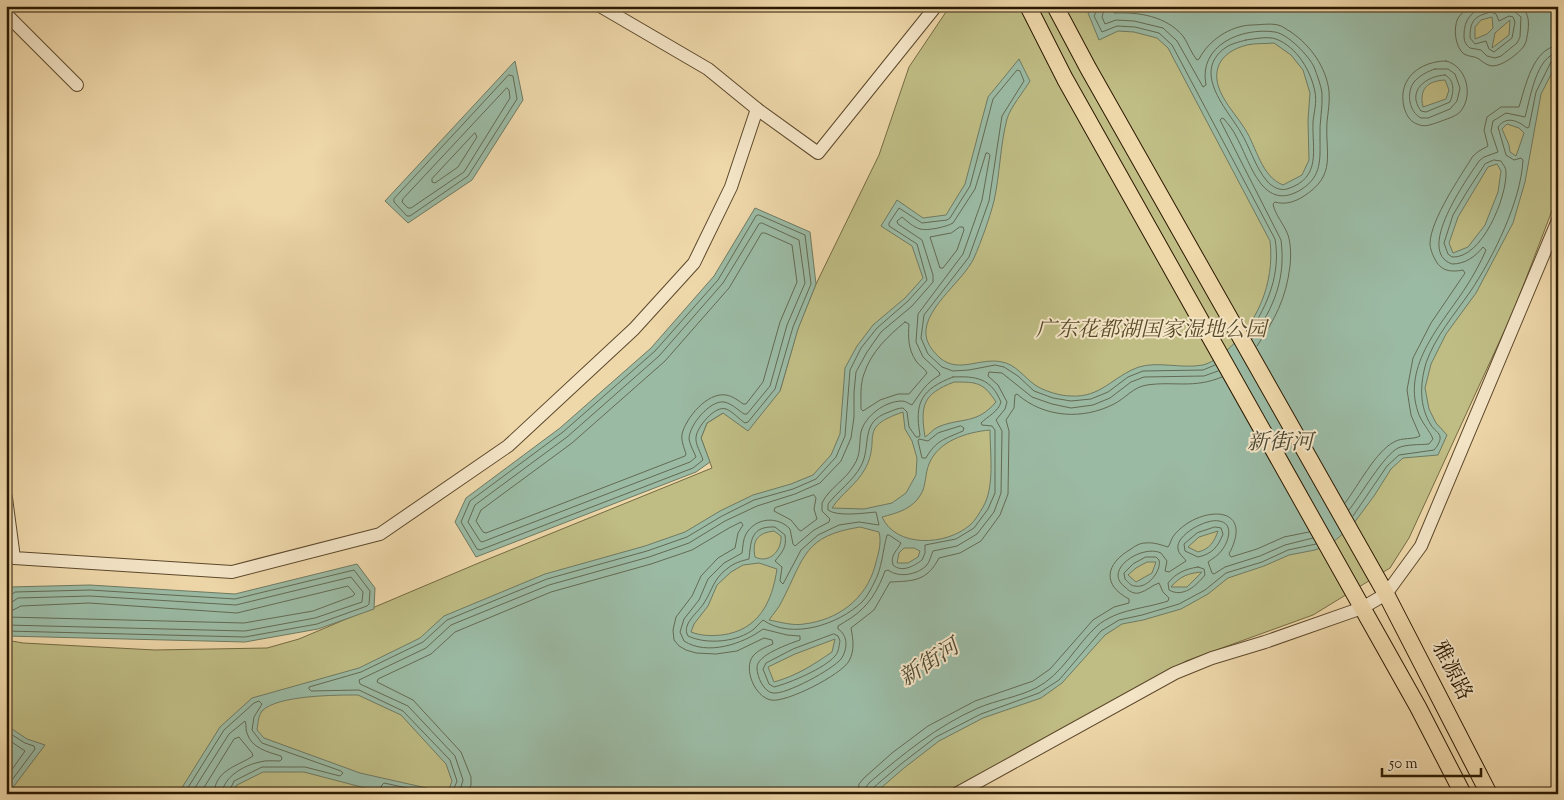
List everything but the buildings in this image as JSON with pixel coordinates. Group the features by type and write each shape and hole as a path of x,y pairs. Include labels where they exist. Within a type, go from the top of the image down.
{"main road":[{"path":"1028,6 1065,79 1427,723 1463,794"},
{"name":"雅源路","path":"1058,12 1386,594 1489,794"}],"street":[{"path":"600,6 708,69 757,109 818,154 936,6"},
{"path":"6,14 77,85"},
{"path":"6,498 14,558 232,572 380,534 508,446 634,329 694,263 731,187 757,109"},
{"path":"956,794 1175,673 1212,658 1265,642 1362,608 1386,594 1420,546 1558,220"}],"green space":[{"name":"广东花都湖国家湿地公园","path":"950,6 1558,6 1558,195 1514,310 1409,538 1390,568 1313,615 1186,661 955,794 6,794 6,640 23,643 155,650 267,648 299,639 481,562 712,468 701,438 707,423 723,413 780,391 798,328 816,284 879,155 909,67"}],"water":[{"name":"新街河","path":"1096,6 1558,6 1558,61 1541,94 1525,182 1513,223 1476,293 1446,334 1431,364 1425,388 1429,409 1436,423 1447,435 1438,455 1403,458 1391,469 1351,527 1332,543 1315,550 1289,555 1228,578 1208,594 1181,609 1122,624 1105,635 1062,683 1041,698 983,718 939,741 874,794 388,794 304,772 263,772 237,785 232,794 178,794 220,727 252,698 359,668 420,638 444,616 545,574 645,546 685,532 720,511 753,495 791,484 813,475 831,455 840,434 845,368 857,346 873,325 905,298 923,278 912,246 881,226 897,200 923,218 946,215 965,184 988,97 1019,59 1030,81 1007,119 994,201 974,258 935,308 929,319 926,329 927,340 931,348 947,363 955,365 994,361 1007,363 1039,387 1057,394 1071,396 1091,394 1130,371 1146,365 1203,365 1225,352 1246,329 1255,316 1261,302 1270,272 1270,241 1168,48 1157,38 1134,32 1118,31 1099,40 1088,13","holes":["1492,17 1493,28 1487,34 1475,39 1475,27 1481,20","1510,20 1509,35 1492,48 1495,33","1274,43 1291,55 1303,70 1310,93 1308,120 1309,160 1302,175 1283,185 1269,175 1264,168 1245,129 1223,97 1217,79 1217,71 1223,58 1237,48 1253,44","1445,80 1449,90 1446,99 1423,107 1423,91 1429,84","1507,124 1519,128 1524,133 1516,156 1510,152 1502,129","1497,164 1501,171 1498,192 1485,225 1468,247 1453,253 1449,243 1458,217 1488,167","954,382 968,382 979,384 987,390 996,402 982,414 938,427 925,437 923,417 926,402 930,396 944,386","903,412 905,429 912,441 917,458 916,475 906,493 892,503 864,509 832,508 865,469 870,458 875,429 880,423","990,430 991,470 989,490 987,499 974,521 960,532 935,540 910,539 898,534 889,527 882,517 899,512 914,503 923,491 929,464 933,456 946,444 963,436","860,527 879,532 880,541 875,566 865,588 849,606 828,618 800,624 786,624 769,620 781,604 802,560 817,543 827,536","774,531 781,536 779,547 774,555 765,559 755,557 754,546 760,536","1218,531 1211,544 1206,549 1198,552 1188,547 1199,537","904,548 914,548 920,551 918,557 908,563 897,563 899,553","1147,562 1156,562 1152,573 1136,582 1128,575","759,563 777,569 772,593 767,603 762,612 746,627 722,635 706,635 691,632 694,624 708,606 717,585 731,572 743,565","1202,572 1187,587 1171,587 1185,576","835,639 832,652 790,677 774,682 768,667 795,654","358,695 401,715 446,764 452,781 449,789 431,789 360,773 264,738 257,730 258,720 262,711 280,702 308,697"]},
{"path":"515,61 523,100 472,180 408,223 385,201"},
{"path":"755,208 810,232 816,284 798,329 780,391 748,431 723,413 707,423 701,438 710,462 696,472 476,557 455,522 466,498 560,428 651,348 714,276"},
{"path":"357,564 375,588 374,609 318,629 245,642 6,636 6,605 9,587 90,585 235,594"},
{"path":"6,725 27,739 45,745 8,794 6,794"}]}
